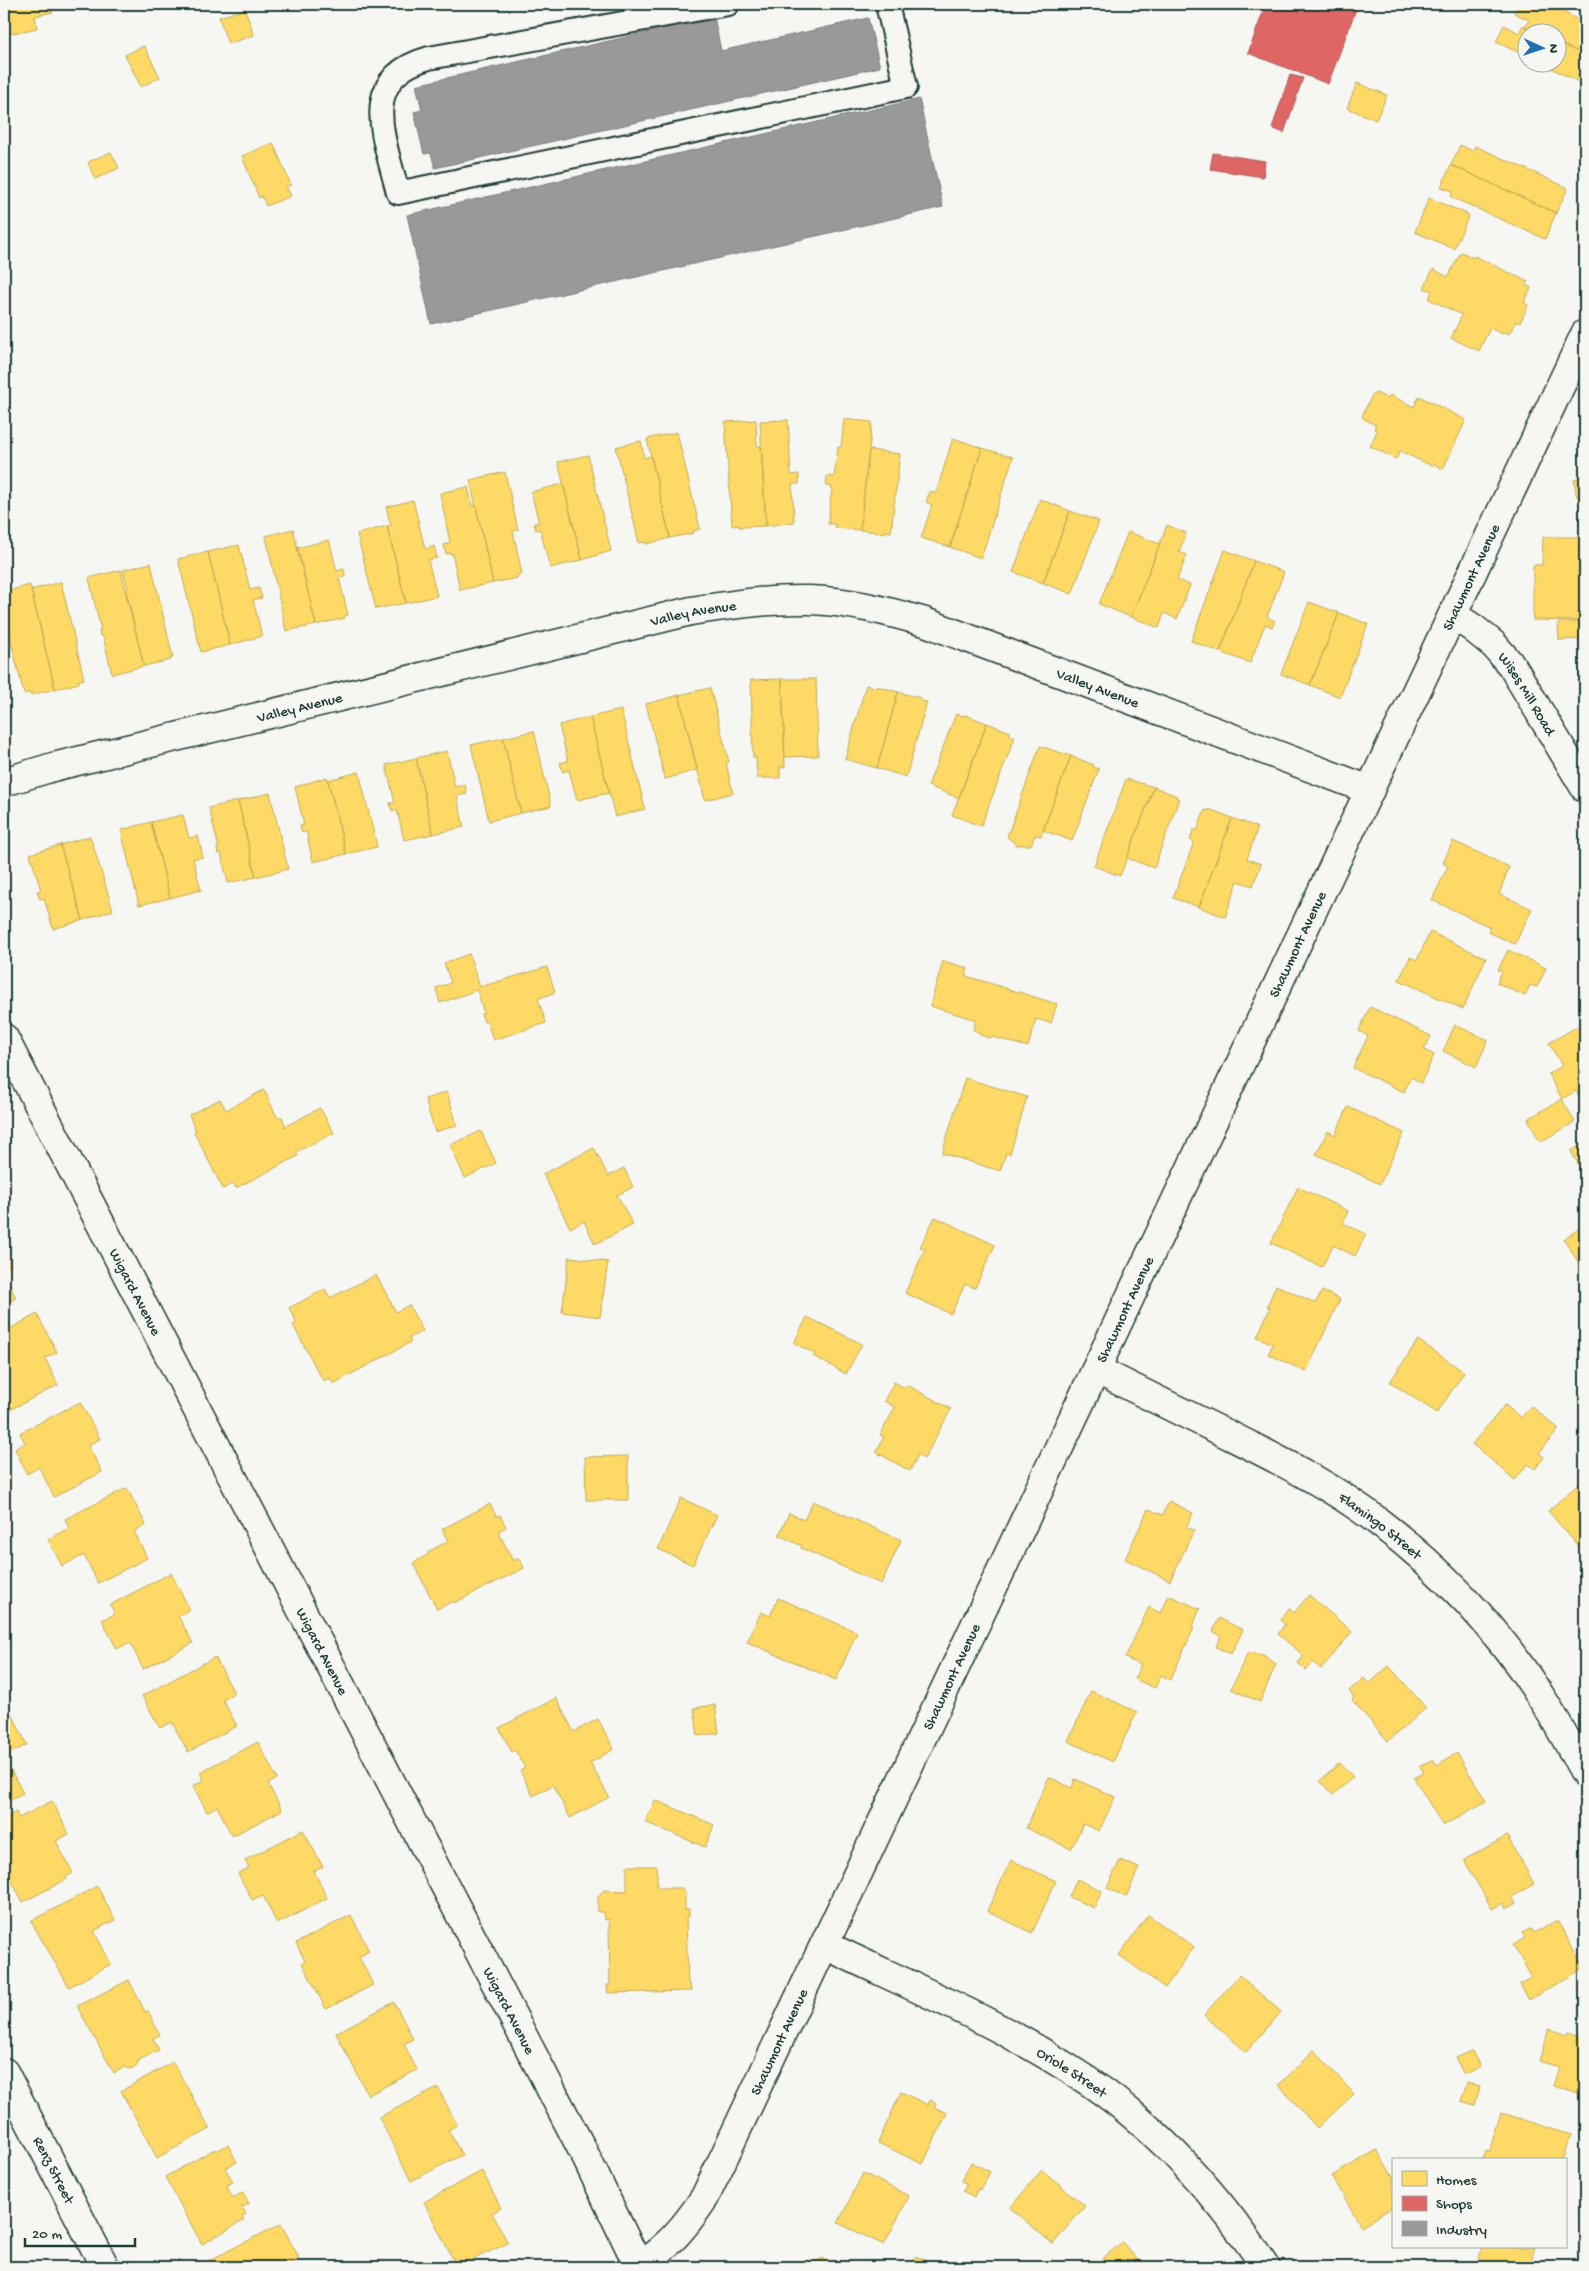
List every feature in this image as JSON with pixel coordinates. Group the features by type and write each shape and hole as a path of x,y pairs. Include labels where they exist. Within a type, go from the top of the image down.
{"street":[{"name":"Shawmont Avenue","path":"639,2267 672,2241 688,2224 705,2197 1585,334"},
{"name":"Valley Avenue","path":"4,782 54,767 691,611 732,604 809,600 884,610 925,622 1370,790"},
{"name":"Wises Mill Road","path":"1453,615 1474,628 1494,645 1512,666 1581,771"},
{"name":"Wigard Avenue","path":"4,1038 584,2153 639,2267"},
{"name":"Flamingo Street","path":"1097,1370 1315,1480 1379,1522 1409,1546 1454,1588 1517,1662 1537,1691 1585,1772"},
{"name":"Oriole Street","path":"825,1945 990,2024 1079,2074 1124,2108 1207,2189 1247,2238 1266,2267"},
{"name":"Renz Street","path":"4,2072 105,2267"}],"lane":[{"path":"728,4 674,9 412,62 397,72 386,86 380,102 380,120 398,193 906,87 887,4"}],"building: Homes":[{"path":"4,4 51,4 53,12 35,16 37,28 4,35"},
{"path":"1519,4 1546,4 1585,23 1585,55 1566,46 1566,22 1528,22 1529,20 1514,13"},
{"path":"245,9 254,35 228,44 219,17"},
{"path":"1504,25 1516,31 1516,51 1496,42"},
{"path":"144,46 160,77 141,87 125,55"},
{"path":"1566,46 1585,55 1585,85 1559,72 1566,72"},
{"path":"1357,83 1387,95 1376,120 1347,108"},
{"path":"273,143 291,185 286,186 291,196 266,206 262,196 259,198 242,156"},
{"path":"1460,145 1473,151 1475,146 1568,188 1556,213 1451,165"},
{"path":"111,152 119,168 95,179 88,162"},
{"path":"1451,165 1556,213 1545,239 1451,197 1453,191 1441,187"},
{"path":"1429,198 1469,215 1454,249 1415,232"},
{"path":"1461,252 1474,258 1475,256 1528,282 1526,285 1531,288 1524,303 1528,305 1520,323 1516,321 1509,334 1504,332 1502,334 1490,328 1479,351 1451,338 1462,315 1429,299 1432,291 1424,288 1433,269 1448,277"},
{"path":"1376,393 1388,399 1390,395 1414,407 1419,396 1466,420 1443,469 1400,451 1396,459 1370,446 1377,431 1374,429 1376,425 1362,416 1372,395"},
{"path":"844,419 872,422 860,530 835,528 835,524 828,524 832,487 826,486 827,476 834,477 838,447 841,448"},
{"path":"756,420 757,446 761,446 766,526 732,526 725,422"},
{"path":"788,420 791,475 799,474 799,484 792,484 794,522 766,526 760,421"},
{"path":"677,432 700,529 693,531 694,533 670,538 647,439"},
{"path":"953,438 982,448 950,547 921,538 932,505 926,502 930,491 936,493"},
{"path":"641,441 644,458 651,456 670,538 646,544 646,542 639,543 616,447"},
{"path":"982,448 1013,457 981,558 950,547"},
{"path":"869,450 900,454 891,532 860,530"},
{"path":"588,455 611,551 582,560 558,462"},
{"path":"505,472 518,530 513,531 522,574 517,575 517,578 493,583 470,480"},
{"path":"1585,474 1585,510 1576,494 1574,480"},
{"path":"563,484 582,560 550,568 540,529 536,530 534,523 539,523 531,492"},
{"path":"468,487 472,506 476,506 493,583 460,590 452,553 446,554 444,545 450,543 440,493"},
{"path":"1040,499 1070,511 1043,583 1013,572"},
{"path":"413,500 425,549 434,546 437,558 428,560 437,596 406,603 387,526 391,525 386,507"},
{"path":"1070,511 1099,521 1072,594 1043,583"},
{"path":"1167,525 1186,533 1179,552 1187,555 1177,580 1190,585 1177,619 1164,613 1159,628 1131,617"},
{"path":"387,526 406,603 376,609 357,534"},
{"path":"293,529 316,625 286,631 266,536"},
{"path":"1128,532 1160,544 1131,617 1099,604"},
{"path":"1543,537 1584,537 1582,621 1533,620 1533,565 1542,565"},
{"path":"329,540 337,571 344,569 345,576 339,578 348,615 344,616 345,618 316,625 297,548"},
{"path":"239,545 250,590 259,588 262,598 253,600 262,636 230,645 208,552"},
{"path":"1225,550 1254,561 1220,652 1191,641"},
{"path":"208,552 230,645 201,652 178,559"},
{"path":"1254,561 1284,572 1267,617 1275,621 1272,627 1265,624 1250,663 1220,652"},
{"path":"151,563 173,658 144,666 125,590 128,589 123,570"},
{"path":"121,570 144,666 112,674 103,636 100,636 99,631 101,630 89,578"},
{"path":"61,582 84,679 78,681 79,683 55,689 31,590"},
{"path":"30,585 55,689 30,695 29,692 24,694 4,613 4,592"},
{"path":"1309,602 1339,613 1310,685 1281,674"},
{"path":"1339,613 1368,624 1340,697 1310,685"},
{"path":"1558,622 1584,622 1585,639 1559,640"},
{"path":"782,679 785,767 780,767 780,778 757,778 756,757 753,758 751,680"},
{"path":"782,679 816,679 818,756 785,757"},
{"path":"866,685 898,692 877,768 845,759"},
{"path":"710,688 729,762 726,763 733,793 705,800 679,695"},
{"path":"898,692 921,698 921,701 927,702 906,777 877,768"},
{"path":"679,695 697,770 665,779 646,704"},
{"path":"621,710 645,809 615,817 590,717"},
{"path":"956,714 965,715 987,723 959,798 928,786"},
{"path":"590,717 609,793 577,800 569,770 563,772 560,763 568,761 559,725"},
{"path":"987,723 1010,732 1009,734 1015,737 981,826 952,815"},
{"path":"534,731 551,806 521,813 503,738"},
{"path":"503,738 521,813 489,821 471,745"},
{"path":"1040,746 1071,756 1041,836 1035,835 1031,845 1017,845 1007,837"},
{"path":"447,751 455,787 465,785 467,794 457,796 464,827 433,834 416,758"},
{"path":"1071,756 1094,765 1093,767 1099,769 1072,841 1043,830"},
{"path":"416,758 433,834 404,840 397,810 392,811 390,803 395,803 386,765"},
{"path":"359,772 377,847 346,854 328,780"},
{"path":"327,777 346,854 313,862 306,831 302,833 300,826 304,825 295,787"},
{"path":"1126,779 1154,787 1120,876 1094,866"},
{"path":"1154,787 1177,796 1176,798 1179,799 1154,868 1127,858"},
{"path":"270,793 288,869 256,877 238,801"},
{"path":"238,801 256,877 228,883 221,853 218,854 217,848 219,848 209,808"},
{"path":"1209,809 1232,818 1199,907 1173,898 1194,842 1190,840 1194,829 1197,831 1205,810 1209,811"},
{"path":"183,815 189,838 198,836 203,857 193,859 201,890 170,898 151,822"},
{"path":"1232,818 1256,827 1257,830 1247,859 1261,864 1253,886 1238,881 1225,917 1199,907"},
{"path":"151,822 170,898 139,905 121,830"},
{"path":"90,836 113,910 83,920 60,845"},
{"path":"1453,841 1509,867 1499,894 1532,909 1515,944 1488,932 1490,927 1432,900 1448,866 1443,863"},
{"path":"60,845 83,920 53,929 44,898 40,899 37,891 41,890 30,854"},
{"path":"1430,932 1486,958 1463,1009 1399,980 1410,957 1417,960"},
{"path":"1508,950 1546,968 1537,987 1530,985 1525,996 1497,983 1502,971 1498,970"},
{"path":"469,954 480,987 547,967 555,992 538,999 546,1023 493,1040 487,1021 484,1022 481,1014 484,1013 477,990 440,1003 436,988 451,983 444,963"},
{"path":"943,961 968,968 966,976 1057,1004 1051,1023 1036,1019 1028,1047 980,1035 979,1032 973,1030 976,1020 930,1006"},
{"path":"1370,1007 1431,1036 1424,1050 1434,1055 1421,1083 1411,1077 1404,1092 1353,1068 1368,1036 1359,1031"},
{"path":"1585,1022 1585,1093 1579,1096 1576,1091 1562,1099 1548,1074 1562,1066 1549,1043"},
{"path":"1455,1025 1488,1040 1476,1067 1443,1051"},
{"path":"965,1078 1027,1097 1010,1154 1006,1153 1000,1171 942,1153"},
{"path":"264,1090 277,1117 282,1117 285,1124 284,1127 320,1108 334,1133 296,1152 298,1156 236,1188 233,1183 223,1189 194,1132 196,1131 189,1115 220,1099 226,1110"},
{"path":"447,1092 457,1125 435,1132 425,1099"},
{"path":"1562,1099 1575,1122 1540,1142 1528,1119"},
{"path":"1348,1107 1404,1133 1380,1184 1316,1154 1328,1131 1335,1135"},
{"path":"481,1131 496,1163 465,1178 450,1145"},
{"path":"1585,1143 1585,1177 1571,1151"},
{"path":"594,1148 608,1176 624,1168 633,1187 617,1195 633,1225 595,1244 584,1221 570,1228 543,1174"},
{"path":"1298,1187 1348,1211 1343,1223 1366,1234 1355,1256 1333,1245 1322,1267 1271,1243"},
{"path":"935,1217 995,1245 975,1288 965,1284 951,1314 905,1293 925,1249 920,1247"},
{"path":"1583,1226 1585,1230 1585,1269 1583,1270 1564,1239"},
{"path":"4,1251 11,1265 4,1269"},
{"path":"569,1257 608,1262 600,1317 562,1312"},
{"path":"4,1272 16,1298 4,1304"},
{"path":"376,1275 396,1312 409,1305 423,1331 409,1338 411,1342 333,1384 330,1378 323,1381 293,1325 297,1323 289,1308 325,1289 330,1298"},
{"path":"1276,1285 1315,1303 1322,1291 1340,1299 1306,1372 1268,1354 1273,1344 1257,1337 1270,1308 1267,1306"},
{"path":"37,1314 57,1352 45,1358 58,1385 10,1410 4,1398 4,1332"},
{"path":"807,1317 862,1344 846,1374 794,1343"},
{"path":"1418,1340 1464,1372 1437,1413 1390,1382"},
{"path":"894,1382 905,1388 907,1385 951,1409 924,1459 918,1455 910,1471 876,1452 884,1437 880,1435 895,1407 884,1401"},
{"path":"80,1402 100,1439 88,1445 102,1472 54,1497 39,1467 27,1474 15,1449 25,1443 20,1433"},
{"path":"1505,1405 1521,1418 1531,1406 1559,1429 1539,1453 1544,1457 1535,1469 1528,1464 1515,1480 1472,1444"},
{"path":"628,1456 628,1500 586,1500 585,1457"},
{"path":"1585,1478 1585,1554 1548,1511"},
{"path":"127,1488 146,1525 134,1531 147,1558 98,1583 84,1555 62,1566 48,1539 69,1528 65,1519"},
{"path":"681,1498 717,1515 693,1565 658,1549"},
{"path":"813,1501 901,1540 881,1584 801,1548 802,1546 779,1535 789,1513 804,1520"},
{"path":"1169,1501 1193,1513 1186,1527 1194,1530 1170,1581 1125,1559 1148,1509 1163,1515"},
{"path":"490,1504 496,1516 500,1515 506,1527 498,1531 513,1561 519,1558 524,1568 454,1603 453,1601 437,1609 413,1563 448,1541 442,1529"},
{"path":"171,1573 190,1610 178,1616 193,1643 143,1669 130,1642 117,1649 102,1620 115,1614 110,1605"},
{"path":"1168,1595 1200,1609 1192,1627 1194,1628 1170,1680 1161,1675 1155,1688 1134,1679 1141,1665 1125,1658 1149,1607 1160,1613"},
{"path":"1309,1595 1352,1632 1321,1669 1313,1662 1306,1670 1298,1663 1304,1656 1278,1634 1285,1624 1280,1620 1289,1608 1294,1613"},
{"path":"778,1598 857,1632 836,1680 747,1642 761,1612 770,1616"},
{"path":"1219,1618 1243,1630 1231,1654 1216,1647 1221,1636 1213,1631"},
{"path":"1248,1652 1263,1655 1276,1664 1260,1702 1231,1689"},
{"path":"215,1657 234,1693 223,1700 237,1726 188,1752 172,1722 160,1728 142,1696"},
{"path":"1389,1666 1426,1708 1388,1741 1352,1700 1354,1697 1349,1691 1364,1678 1369,1684"},
{"path":"1091,1691 1137,1712 1113,1762 1068,1741"},
{"path":"556,1698 574,1732 598,1719 614,1749 590,1763 609,1797 570,1818 553,1785 533,1796 520,1771 525,1768 515,1750 512,1752 499,1728"},
{"path":"715,1705 719,1733 698,1736 694,1708"},
{"path":"12,1714 27,1745 10,1753 11,1756 5,1759 23,1793 4,1803 4,1718"},
{"path":"258,1742 277,1779 268,1784 282,1810 232,1836 217,1806 207,1812 193,1786 204,1780 200,1772"},
{"path":"1457,1753 1486,1801 1443,1826 1414,1778 1424,1773 1420,1766 1433,1759 1437,1765"},
{"path":"1340,1763 1353,1777 1333,1795 1320,1781"},
{"path":"1049,1777 1072,1788 1075,1779 1115,1797 1099,1831 1083,1824 1071,1849 1026,1828"},
{"path":"655,1800 714,1825 705,1847 645,1822"},
{"path":"52,1801 69,1834 56,1841 73,1873 66,1877 67,1879 23,1902 4,1867 4,1819 16,1812 19,1818"},
{"path":"303,1830 323,1867 314,1871 327,1898 277,1924 263,1895 252,1900 238,1873 249,1868 245,1860"},
{"path":"1507,1836 1534,1884 1512,1897 1516,1904 1506,1909 1503,1903 1492,1909 1464,1860"},
{"path":"1011,1860 1056,1881 1032,1933 987,1911"},
{"path":"1120,1860 1139,1868 1126,1897 1107,1888"},
{"path":"627,1866 657,1866 657,1888 682,1888 685,1892 685,1910 689,1909 689,1917 686,1917 688,1984 690,1984 691,1991 608,1993 607,1985 610,1985 609,1919 605,1920 604,1912 598,1912 598,1896 604,1890 627,1891"},
{"path":"1077,1879 1102,1891 1094,1908 1069,1897"},
{"path":"97,1886 115,1920 94,1931 111,1964 69,1987 31,1921"},
{"path":"351,1915 369,1951 359,1957 373,1985 326,2009 302,1963 305,1961 296,1943"},
{"path":"1148,1915 1194,1947 1165,1988 1119,1955"},
{"path":"1557,1920 1584,1968 1529,2000 1520,1984 1532,1978 1513,1945 1525,1938 1522,1933 1530,1929 1533,1934"},
{"path":"1239,1975 1281,2012 1246,2052 1204,2015"},
{"path":"129,1980 145,2012 148,2011 160,2035 153,2038 159,2050 139,2060 137,2066 130,2069 125,2067 114,2073 77,2006"},
{"path":"394,2002 413,2039 404,2044 417,2070 368,2095 336,2033"},
{"path":"1549,2029 1568,2035 1569,2032 1585,2037 1585,2096 1553,2086 1559,2067 1539,2061"},
{"path":"1314,2050 1354,2094 1317,2128 1279,2085"},
{"path":"1472,2051 1480,2067 1464,2075 1456,2058"},
{"path":"173,2062 210,2129 157,2158 121,2091"},
{"path":"1467,2083 1480,2087 1475,2105 1461,2101"},
{"path":"438,2088 457,2125 448,2130 462,2155 411,2181 379,2117"},
{"path":"901,2092 928,2105 930,2100 936,2103 934,2107 947,2113 923,2164 878,2143"},
{"path":"1501,2113 1571,2135 1563,2158 1483,2158 1485,2151 1489,2152"},
{"path":"228,2145 237,2162 225,2168 233,2182 226,2186 233,2198 243,2192 249,2204 242,2207 246,2214 242,2216 244,2220 202,2244 165,2177 215,2149 216,2151"},
{"path":"1377,2150 1392,2175 1392,2208 1361,2226 1332,2176"},
{"path":"971,2162 990,2172 974,2197 963,2191 967,2184 961,2181"},
{"path":"1042,2170 1085,2206 1053,2244 1010,2208"},
{"path":"482,2171 501,2208 492,2213 508,2243 457,2267 424,2202"},
{"path":"863,2173 909,2196 884,2245 838,2223"},
{"path":"281,2224 299,2258 282,2267 211,2267 208,2261"},
{"path":"1122,2242 1144,2267 1093,2267"},
{"path":"1483,2248 1535,2248 1529,2267 1478,2267"},
{"path":"916,2256 939,2267 911,2267"},
{"path":"823,2258 827,2267 805,2267"}],"building: Shops":[{"path":"1266,4 1358,4 1328,84 1248,53"},
{"path":"1290,75 1303,78 1284,133 1272,128"},
{"path":"1213,153 1265,161 1263,177 1210,169"}],"building: Industry":[{"path":"714,17 721,51 868,18 880,67 435,168 431,153 424,154 414,112 422,110 416,85"},
{"path":"919,99 943,207 431,324 407,215"}]}
